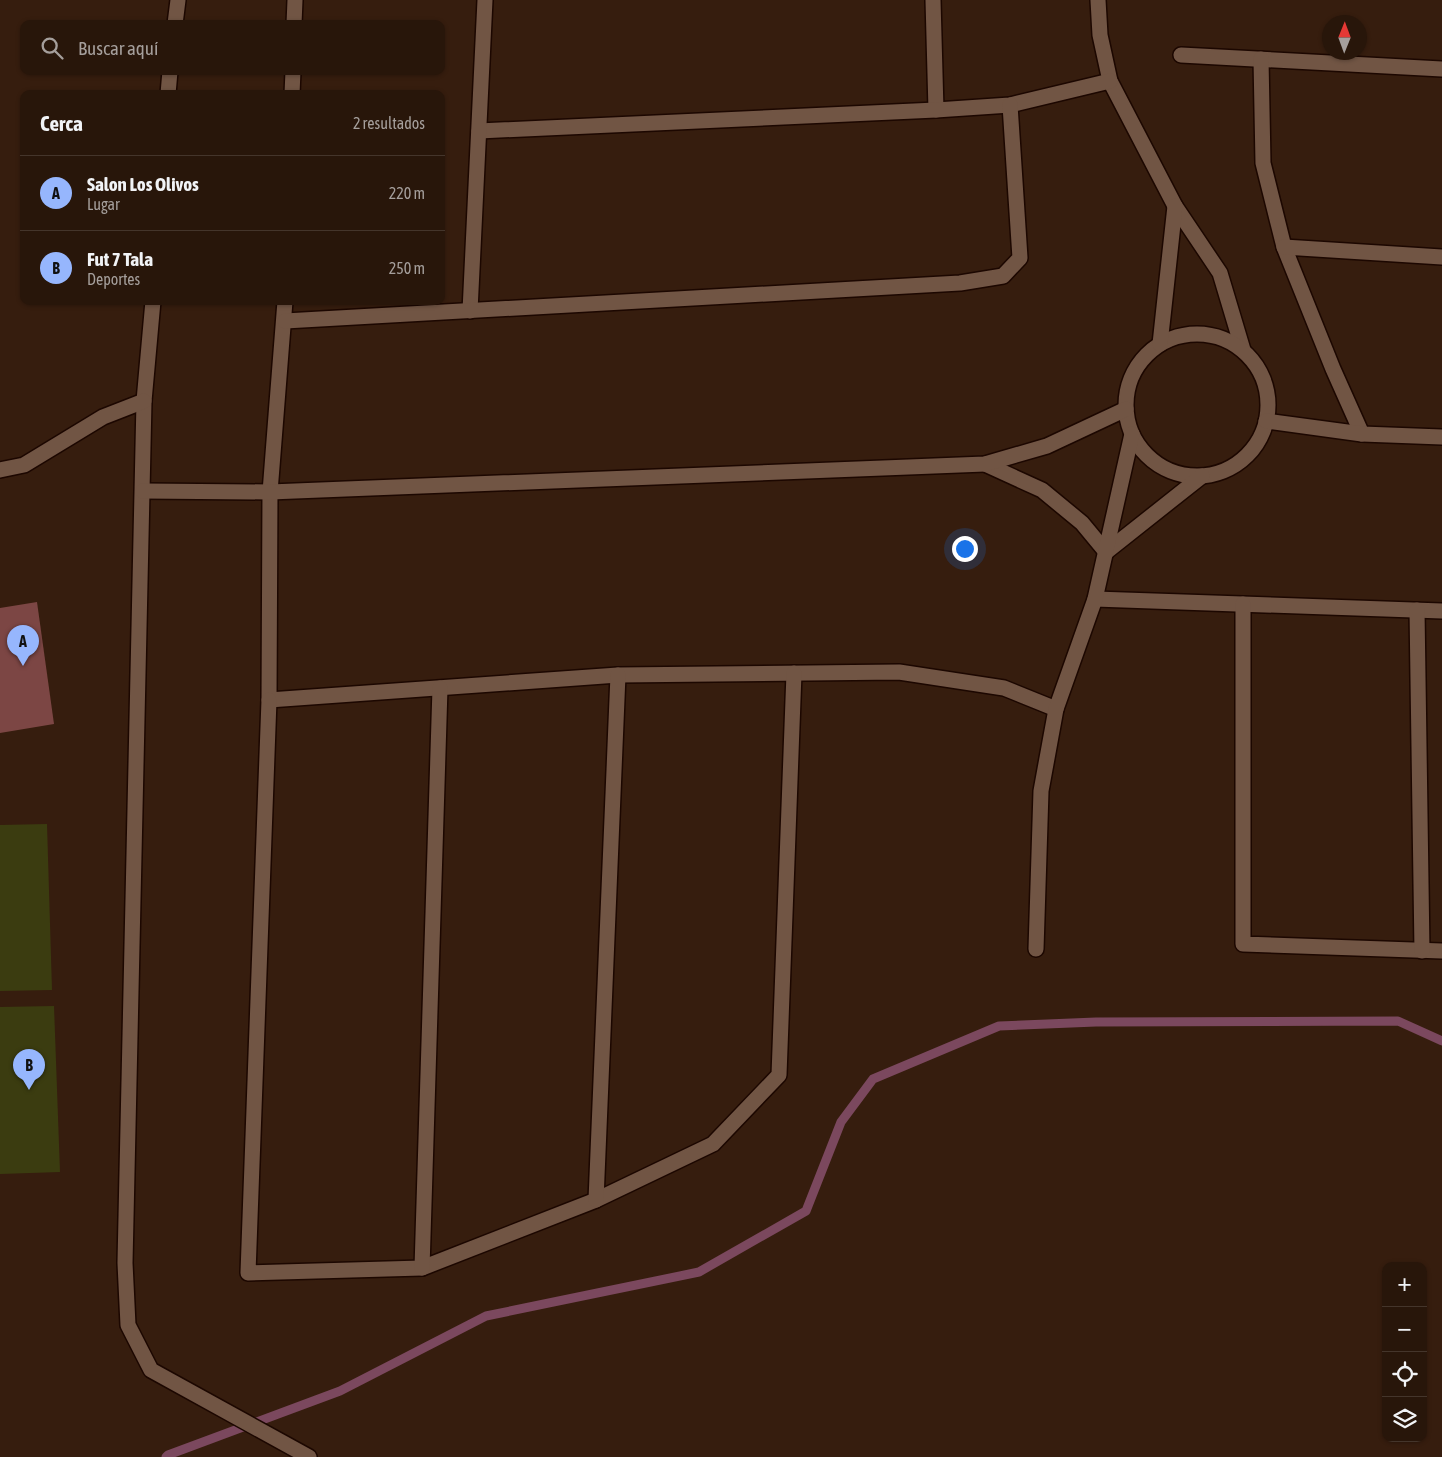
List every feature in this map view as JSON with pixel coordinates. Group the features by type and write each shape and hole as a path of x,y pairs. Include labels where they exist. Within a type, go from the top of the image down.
{"street":[{"path":"176,20 178,0"},
{"path":"294,20 295,0"},
{"path":"470,311 485,0"},
{"path":"933,0 936,110"},
{"path":"1098,0 1100,35 1110,81 1174,206 1220,273 1243,350"},
{"path":"1181,55 1442,69"},
{"path":"1261,60 1263,163 1284,248 1333,369 1362,434"},
{"path":"168,90 170,75"},
{"path":"292,90 293,75"},
{"path":"479,131 1010,105 1110,81"},
{"path":"285,321 960,283 1003,276 1020,258 1010,105"},
{"path":"1160,344 1174,206"},
{"path":"1284,248 1442,257"},
{"path":"153,305 144,401 126,1263 128,1325 151,1370 308,1456"},
{"path":"285,305 270,492 269,700 248,1273 422,1268 596,1200 713,1144 780,1075 794,673"},
{"path":"1202,334 1223,339 1243,350 1256,365 1265,382 1268,402 1266,421 1258,442 1244,459 1224,471 1202,476 1180,474 1160,466 1144,452 1132,434 1126,409 1127,390 1134,372 1145,357 1160,344 1180,336 1202,334"},
{"path":"0,470 24,465 103,417 144,401"},
{"path":"143,491 270,492 985,464 1047,446 1126,409"},
{"path":"1266,421 1362,434 1442,437"},
{"path":"1036,949 1041,791 1056,709 1095,599 1132,434"},
{"path":"985,464 1042,490 1082,523 1106,552"},
{"path":"1106,552 1202,476"},
{"path":"1095,599 1442,611"},
{"path":"1243,604 1243,944 1442,951"},
{"path":"1417,610 1422,951"},
{"path":"269,700 618,675 899,672 1004,688 1056,709"},
{"path":"596,1200 618,675"},
{"path":"422,1268 440,688"}],"shaded area":[{"path":"47,824 52,990 0,991 0,825"},
{"path":"54,1006 60,1172 0,1174 0,1007"}],"building":[{"path":"37,602 54,724 0,733 0,608"}],"waterway":[{"path":"166,1457 340,1391 486,1316 699,1272 806,1211 841,1122 873,1079 999,1026 1096,1022 1398,1021 1442,1041"}],"place":[{"name":"Salon Los Olivos","path":"23,666"},
{"name":"Fut 7 Tala","path":"29,1090"}]}
